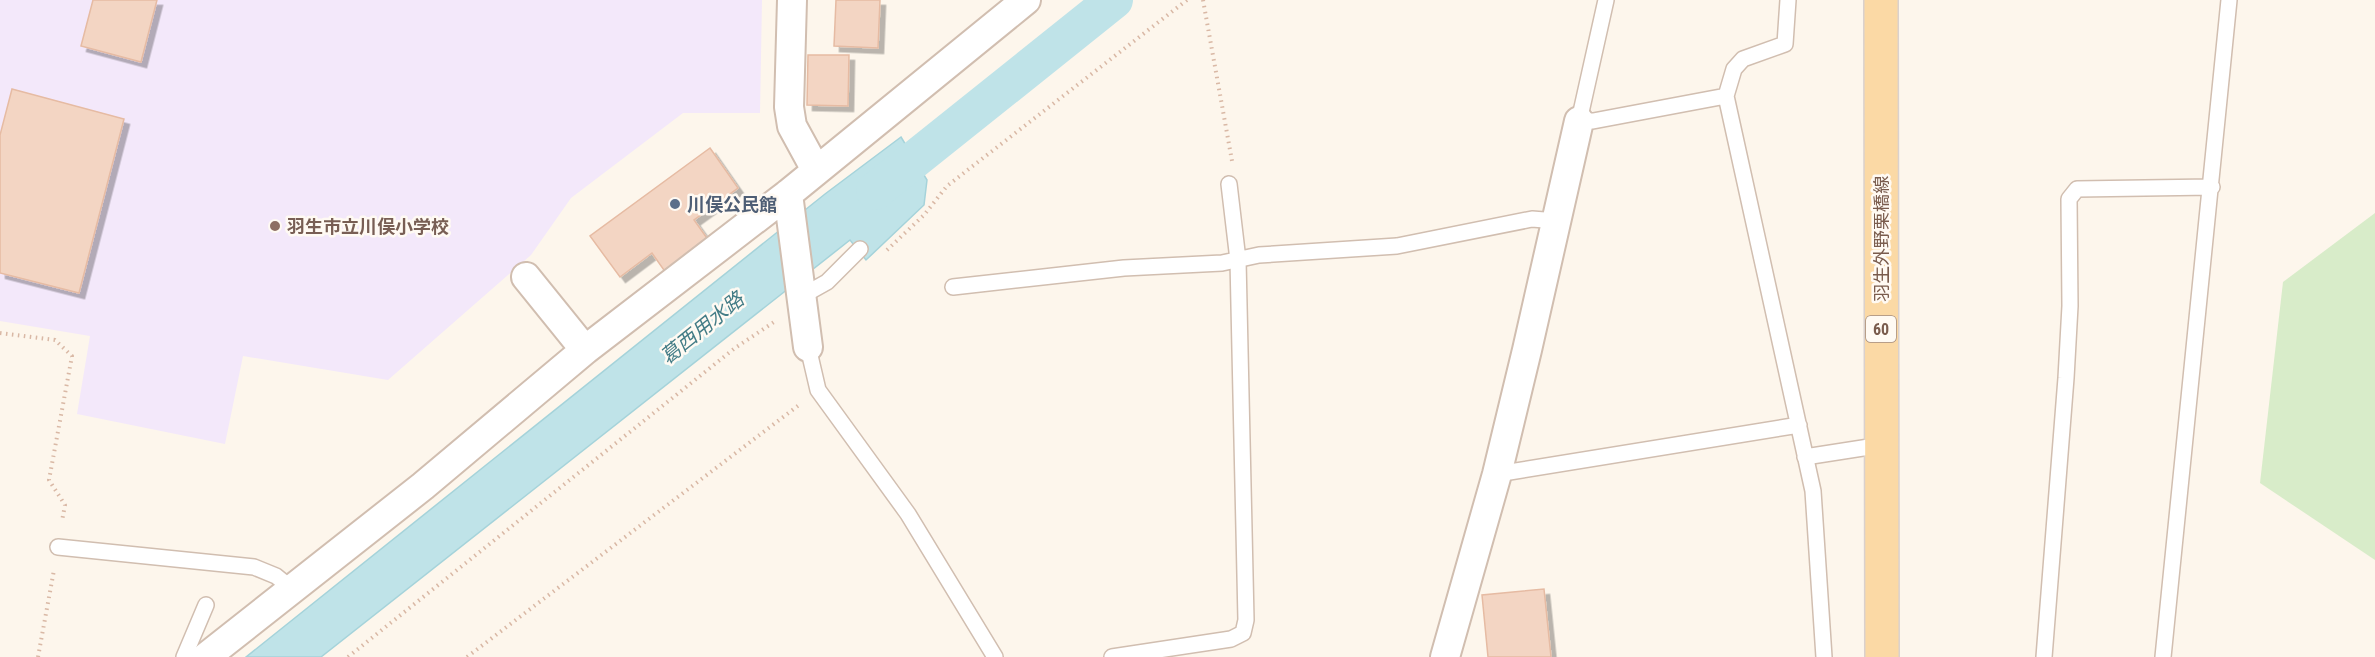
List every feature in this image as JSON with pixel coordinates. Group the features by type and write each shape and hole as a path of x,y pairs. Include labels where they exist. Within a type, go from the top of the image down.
{"main road":[{"name":"羽生外野栗橋線","path":"1881,0 1882,657"}],"street":[{"path":"792,0 789,107 792,126 816,170"},
{"path":"206,657 423,486 585,350 788,194 1024,1"},
{"path":"1446,657 1497,474 1579,121"},
{"path":"788,194 808,347"},
{"path":"526,277 585,350"}],"lane":[{"path":"1606,0 1579,121 1593,121 1726,96"},
{"path":"1788,0 1785,44 1743,59 1734,69 1726,96 1813,491 1824,657"},
{"path":"2163,657 2229,0"},
{"path":"1112,657 1231,639 1243,633 1246,621 1238,260 1229,184"},
{"path":"2044,657 2070,306 2069,199 2077,189 2212,187"},
{"path":"953,287 1124,268 1222,263 1259,255 1397,246 1532,219 1557,221"},
{"path":"801,294 827,282 860,249"},
{"path":"808,347 818,390 908,514 995,657"},
{"path":"1497,474 1799,425"},
{"path":"1805,457 1881,445"},
{"path":"58,547 254,567 276,576 292,589"},
{"path":"183,657 206,605"}],"path":[{"path":"880,255 924,215 947,186 1186,0"},
{"path":"1203,0 1234,174 1229,184"},
{"path":"348,657 735,348 777,319"},
{"path":"0,333 55,340 72,356 49,480 65,505 38,657"},
{"path":"467,657 818,390"}],"shaded area":[{"name":"羽生市立川俣小学校","path":"0,0 762,0 760,113 683,113 571,198 531,255 388,380 243,356 225,444 77,414 90,336 0,321"}],"green space":[{"path":"2375,213 2375,560 2260,483 2283,282"}],"water":[{"path":"901,137 927,180 924,205 866,260 850,240 321,657 246,657 825,194"}],"building":[{"path":"93,0 157,0 141,62 81,46"},
{"path":"836,0 880,0 878,48 834,46"},
{"path":"808,55 849,55 848,106 807,105"},
{"path":"12,89 124,119 79,293 0,273 0,135"},
{"name":"川俣公民館","path":"710,148 738,188 694,220 709,241 666,273 652,253 620,277 590,236"},
{"path":"1544,589 1551,657 1488,657 1482,595"}],"waterway":[{"name":"葛西用水路","path":"875,191 1114,0"}],"place":[{"name":"川俣公民館","path":"675,204"},
{"name":"羽生市立川俣小学校","path":"275,226"}]}
